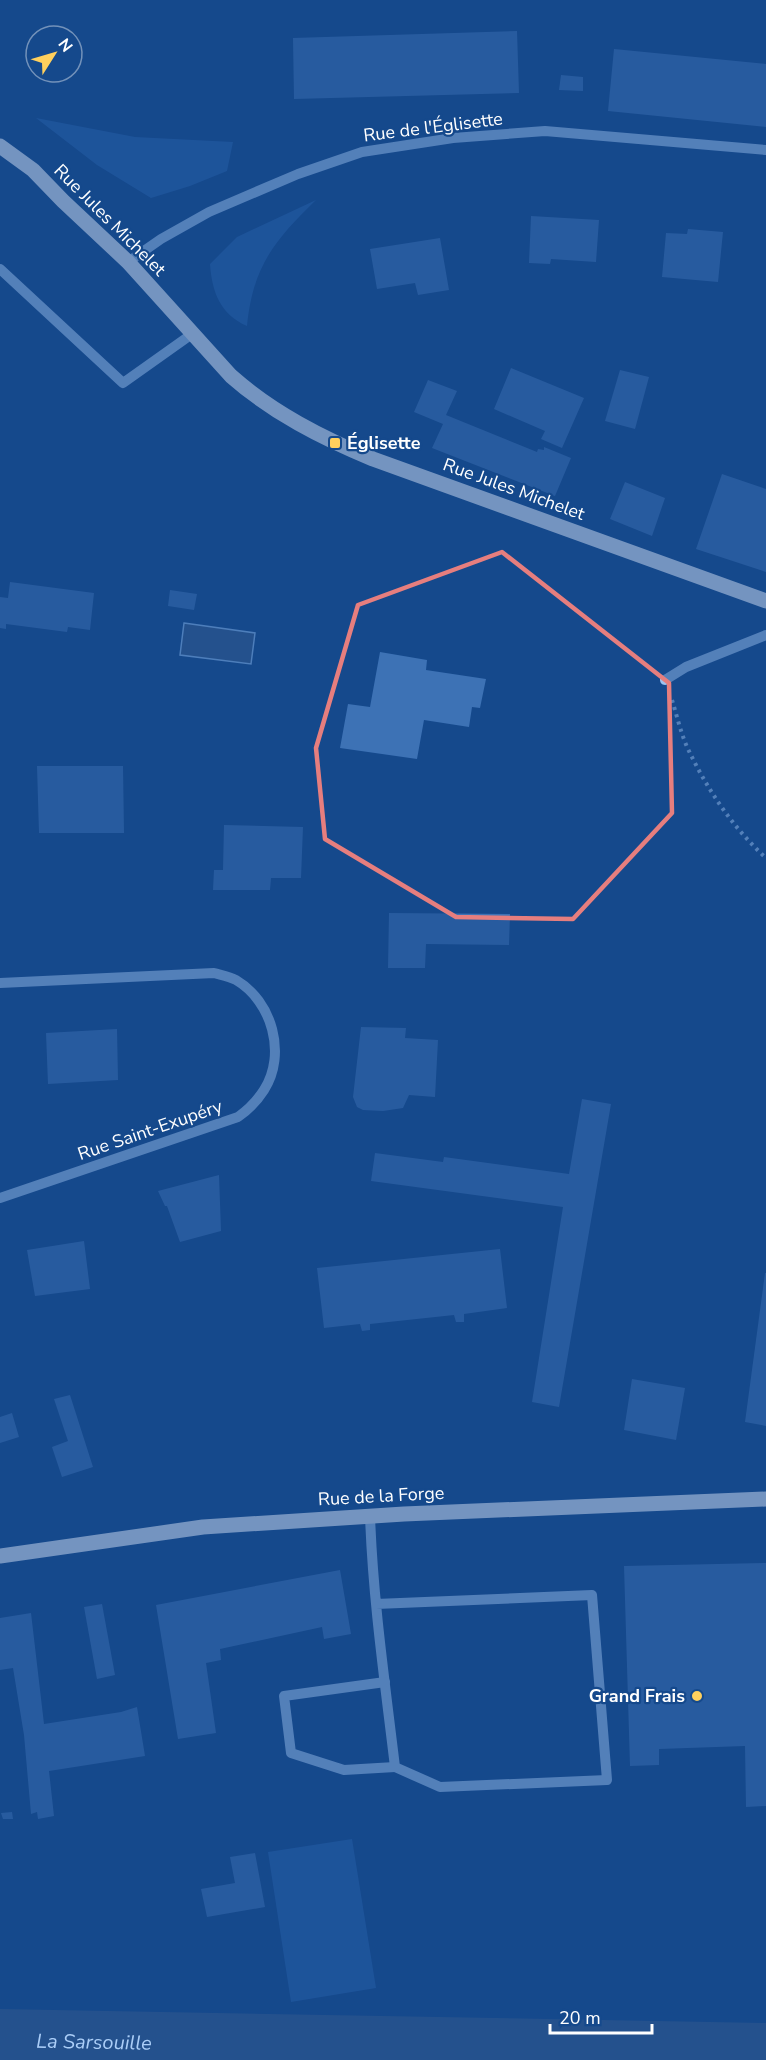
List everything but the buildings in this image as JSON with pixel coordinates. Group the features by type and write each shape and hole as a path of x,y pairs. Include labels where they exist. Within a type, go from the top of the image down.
{"main road":[{"name":"Rue Jules Michelet","path":"0,146 33,170 128,262 231,376 278,413 335,443 374,459 766,601"},
{"name":"Rue de la Forge","path":"0,1556 203,1527 370,1516 766,1499"}],"street":[{"name":"Rue de l'Églisette","path":"128,262 161,239 209,212 298,174 362,152 453,138 545,131 766,150"},
{"path":"0,268 123,383 192,334"},
{"path":"665,680 686,667 766,635"},
{"name":"Rue Saint-Exupéry","path":"0,983 214,972 234,978 258,999 271,1024 275,1047 271,1074 264,1090 249,1109 238,1117 0,1198"},
{"path":"370,1516 371,1557 395,1767"},
{"path":"376,1604 592,1595 607,1780 440,1786 395,1767 345,1770 291,1753 284,1696 386,1682"}],"path":[{"path":"665,680 687,747 717,800 754,847 766,858"}],"highlighted area":[{"path":"502,552 669,683 672,813 573,919 456,917 325,839 316,748 358,605"}],"shaded area":[{"path":"36,118 135,137 233,142 227,171 151,198 97,165"},
{"path":"316,200 288,229 268,256 254,287 247,326 238,321 224,308 215,293 210,264 237,237"},
{"path":"184,623 255,633 251,664 180,655"},
{"path":"352,1839 376,1988 291,2002 268,1852"}],"waterway":[{"name":"La Sarsouille","path":"0,2040 766,2054"}],"place":[{"name":"Églisette","path":"335,443"},
{"name":"Grand Frais","path":"697,1696"}]}
